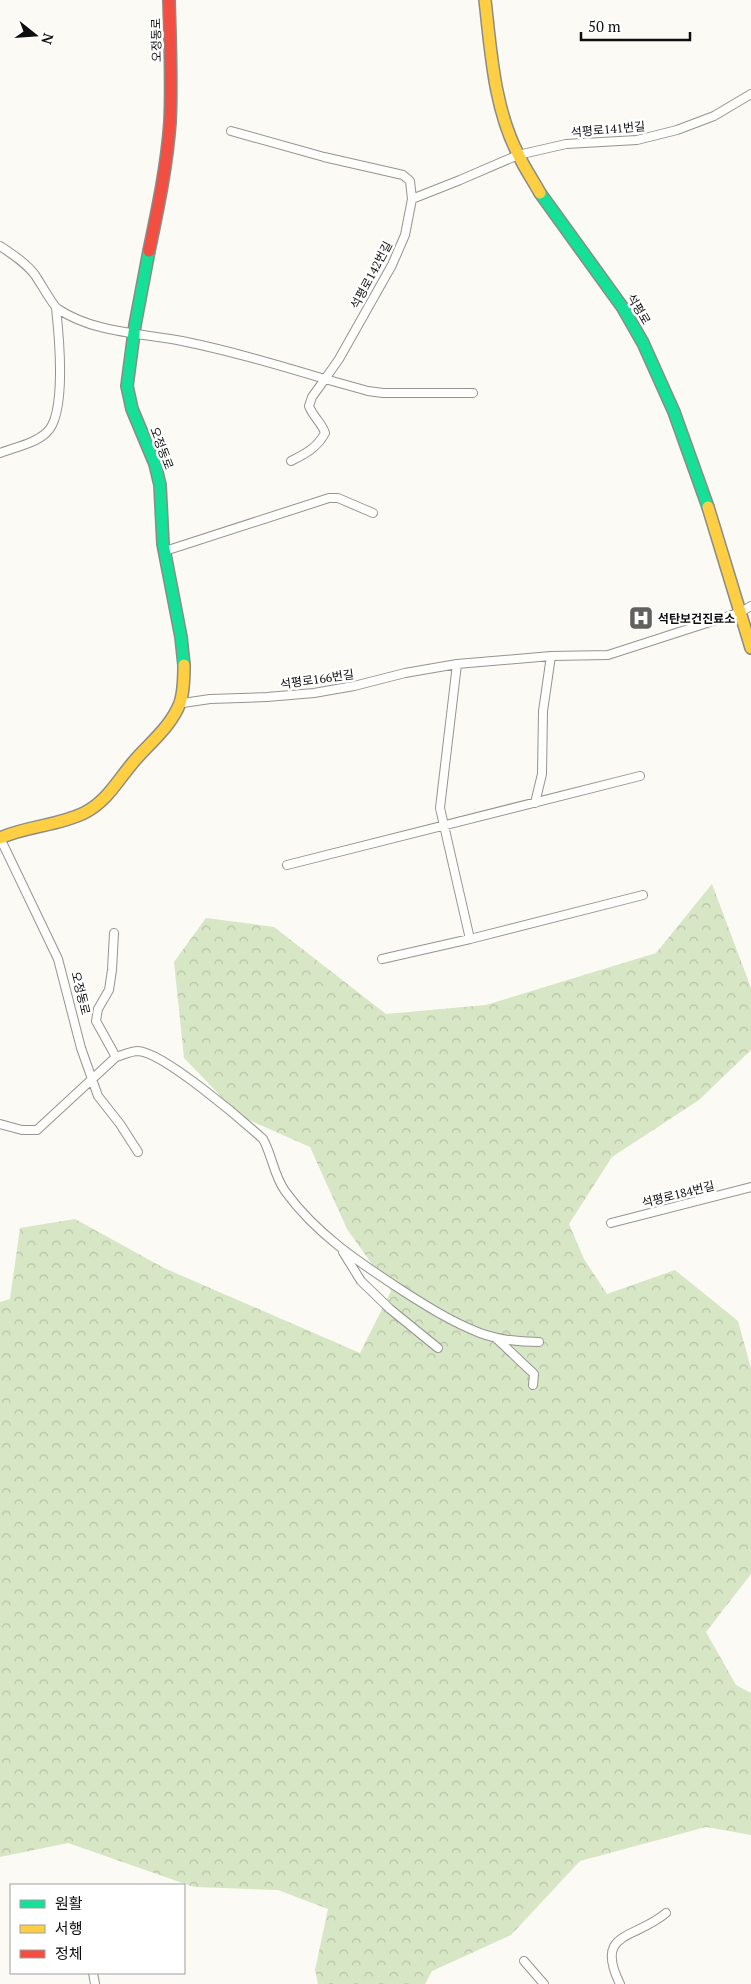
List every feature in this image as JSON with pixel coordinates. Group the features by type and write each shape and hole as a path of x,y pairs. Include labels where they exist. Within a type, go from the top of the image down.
{"street":[{"name":"오정동로","path":"0,838 14,831 48,826 99,804 111,793 122,776 174,716 180,703 184,670 183,653 175,601 163,552 159,475 128,400 127,386 155,228 168,139 170,114 168,0"},
{"name":"석평로","path":"485,0 493,70 504,116 518,155 545,201 623,308 643,343 674,412 746,609 751,648"}],"lane":[{"name":"석평로141번길","path":"518,155 566,144 637,140 677,130 714,116 751,94"},
{"path":"231,132 324,157 403,174 410,181 412,199 518,155"},
{"name":"석평로142번길","path":"291,461 310,452 320,443 325,433 322,425 313,416 309,406 312,397 339,358 392,265 405,235 412,199"},
{"path":"0,246 33,273 56,308 59,338 59,400 57,414 52,426 46,434 0,453"},
{"path":"56,308 107,329 234,352 368,391 383,393 473,394"},
{"path":"163,552 330,498 338,498 373,513"},
{"name":"석평로166번길","path":"180,703 210,699 314,693 354,686 405,673 457,664 551,656 608,655 746,609"},
{"path":"535,803 542,774 543,711 551,656"},
{"path":"457,664 440,808 470,939"},
{"path":"287,865 640,776"},
{"name":"오정동로","path":"0,838 58,959 81,1048 98,1096 138,1152"},
{"path":"382,959 470,939 643,895"},
{"path":"114,933 109,990 98,1009 96,1020 116,1058"},
{"path":"0,1124 22,1130 38,1130 116,1058 126,1053 138,1051 152,1054 171,1066 263,1139 283,1189 300,1211 321,1232 341,1248 437,1313 479,1333 496,1338 539,1342"},
{"name":"석평로184번길","path":"611,1223 751,1187"},
{"path":"341,1248 361,1282 390,1309 438,1348"},
{"path":"496,1338 534,1374 533,1385"},
{"path":"620,1984 613,1970 612,1949 618,1941 655,1922 666,1913"},
{"path":"524,1961 544,1984"}],"green space":[{"path":"712,884 751,988 751,1050 699,1100 612,1157 569,1224 584,1259 607,1294 675,1270 738,1321 751,1368 751,1574 706,1632 736,1685 751,1693 751,1835 706,1827 580,1861 511,1935 432,1971 425,1984 318,1984 315,1970 328,1909 278,1890 194,1887 68,1843 0,1857 0,1302 10,1299 20,1228 75,1219 164,1268 360,1353 391,1291 347,1229 310,1147 240,1116 184,1058 174,962 206,918 274,927 386,1014 486,1005 656,953"}],"traffic: fast":[{"path":"540,193 623,308 643,343 674,412 708,507"},
{"path":"149,251 135,325 127,386 132,409 155,464 160,485 163,544 181,637 184,665"}],"traffic: slow":[{"path":"485,0 495,80 504,119 519,156 540,193"},
{"path":"708,507 751,648"},
{"path":"0,838 74,817 84,813 100,802 172,719 180,703 184,665"}],"traffic: jam":[{"path":"149,251 169,138 171,77 169,0"}],"place":[{"name":"석탄보건진료소","path":"641,618"}]}
